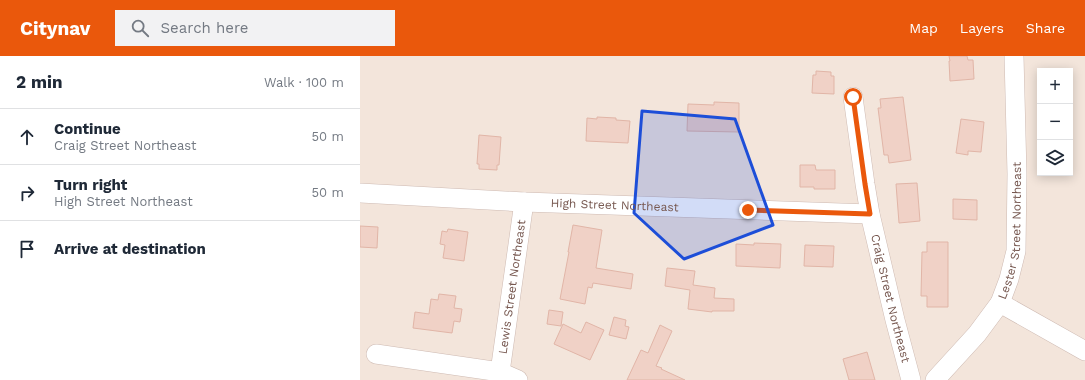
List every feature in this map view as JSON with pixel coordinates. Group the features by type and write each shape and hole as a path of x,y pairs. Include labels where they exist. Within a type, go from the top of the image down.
{"street":[{"name":"Lester Street Northeast","path":"935,380 977,334 1000,302 1010,279 1016,251 1017,174 1014,56"},
{"name":"Craig Street Northeast","path":"853,97 870,214 894,320 911,380"},
{"name":"High Street Northeast","path":"360,193 524,202 870,214"},
{"name":"Lewis Street Northeast","path":"500,372 524,202"},
{"path":"1000,302 1085,351"},
{"path":"376,354 500,372 518,380"}],"highlighted area":[{"path":"642,111 735,119 773,225 684,259 634,213"}],"shaded area":[{"path":"360,56 1085,56 1085,380 360,380"}],"building":[{"path":"949,56 967,56 968,60 973,60 974,79 950,81"},
{"path":"816,71 831,72 831,76 834,76 834,94 812,93 813,75 816,75"},
{"path":"903,97 911,160 889,163 888,155 884,155 878,108 881,108 880,99"},
{"path":"714,102 739,103 739,132 687,131 688,104 714,105"},
{"path":"597,117 616,118 616,120 630,121 628,143 586,141 587,118 597,119"},
{"path":"961,119 984,122 981,152 968,151 968,155 956,153"},
{"path":"479,135 501,137 499,165 497,165 497,170 479,169 479,164 477,164"},
{"path":"800,165 815,165 816,170 835,170 835,189 800,187"},
{"path":"917,183 920,221 899,223 896,184"},
{"path":"953,199 977,200 977,220 953,219"},
{"path":"573,225 602,230 596,268 633,274 631,289 593,283 592,288 588,287 585,304 560,299"},
{"path":"360,226 378,227 377,248 360,247"},
{"path":"448,229 468,232 464,261 443,258 445,245 440,244 442,231 447,232"},
{"path":"927,242 948,242 948,307 927,307 927,296 921,296 922,252 927,252"},
{"path":"754,243 781,244 780,268 736,266 736,244 754,245"},
{"path":"805,245 834,246 833,267 804,266"},
{"path":"667,268 695,271 693,285 715,288 714,298 734,299 734,311 712,312 688,309 690,290 665,286"},
{"path":"439,294 456,296 454,308 462,309 460,322 454,321 452,333 413,328 415,312 429,314 431,299 438,300"},
{"path":"549,310 563,312 561,326 547,324"},
{"path":"614,317 626,320 625,326 629,327 626,339 609,335"},
{"path":"586,322 604,330 590,360 554,344 563,324 581,333"},
{"path":"660,325 672,331 656,366 685,380 627,380 641,350 648,353"},
{"path":"867,352 875,380 849,380 843,359"}],"route":[{"path":"748,210 870,214 853,97"}]}
